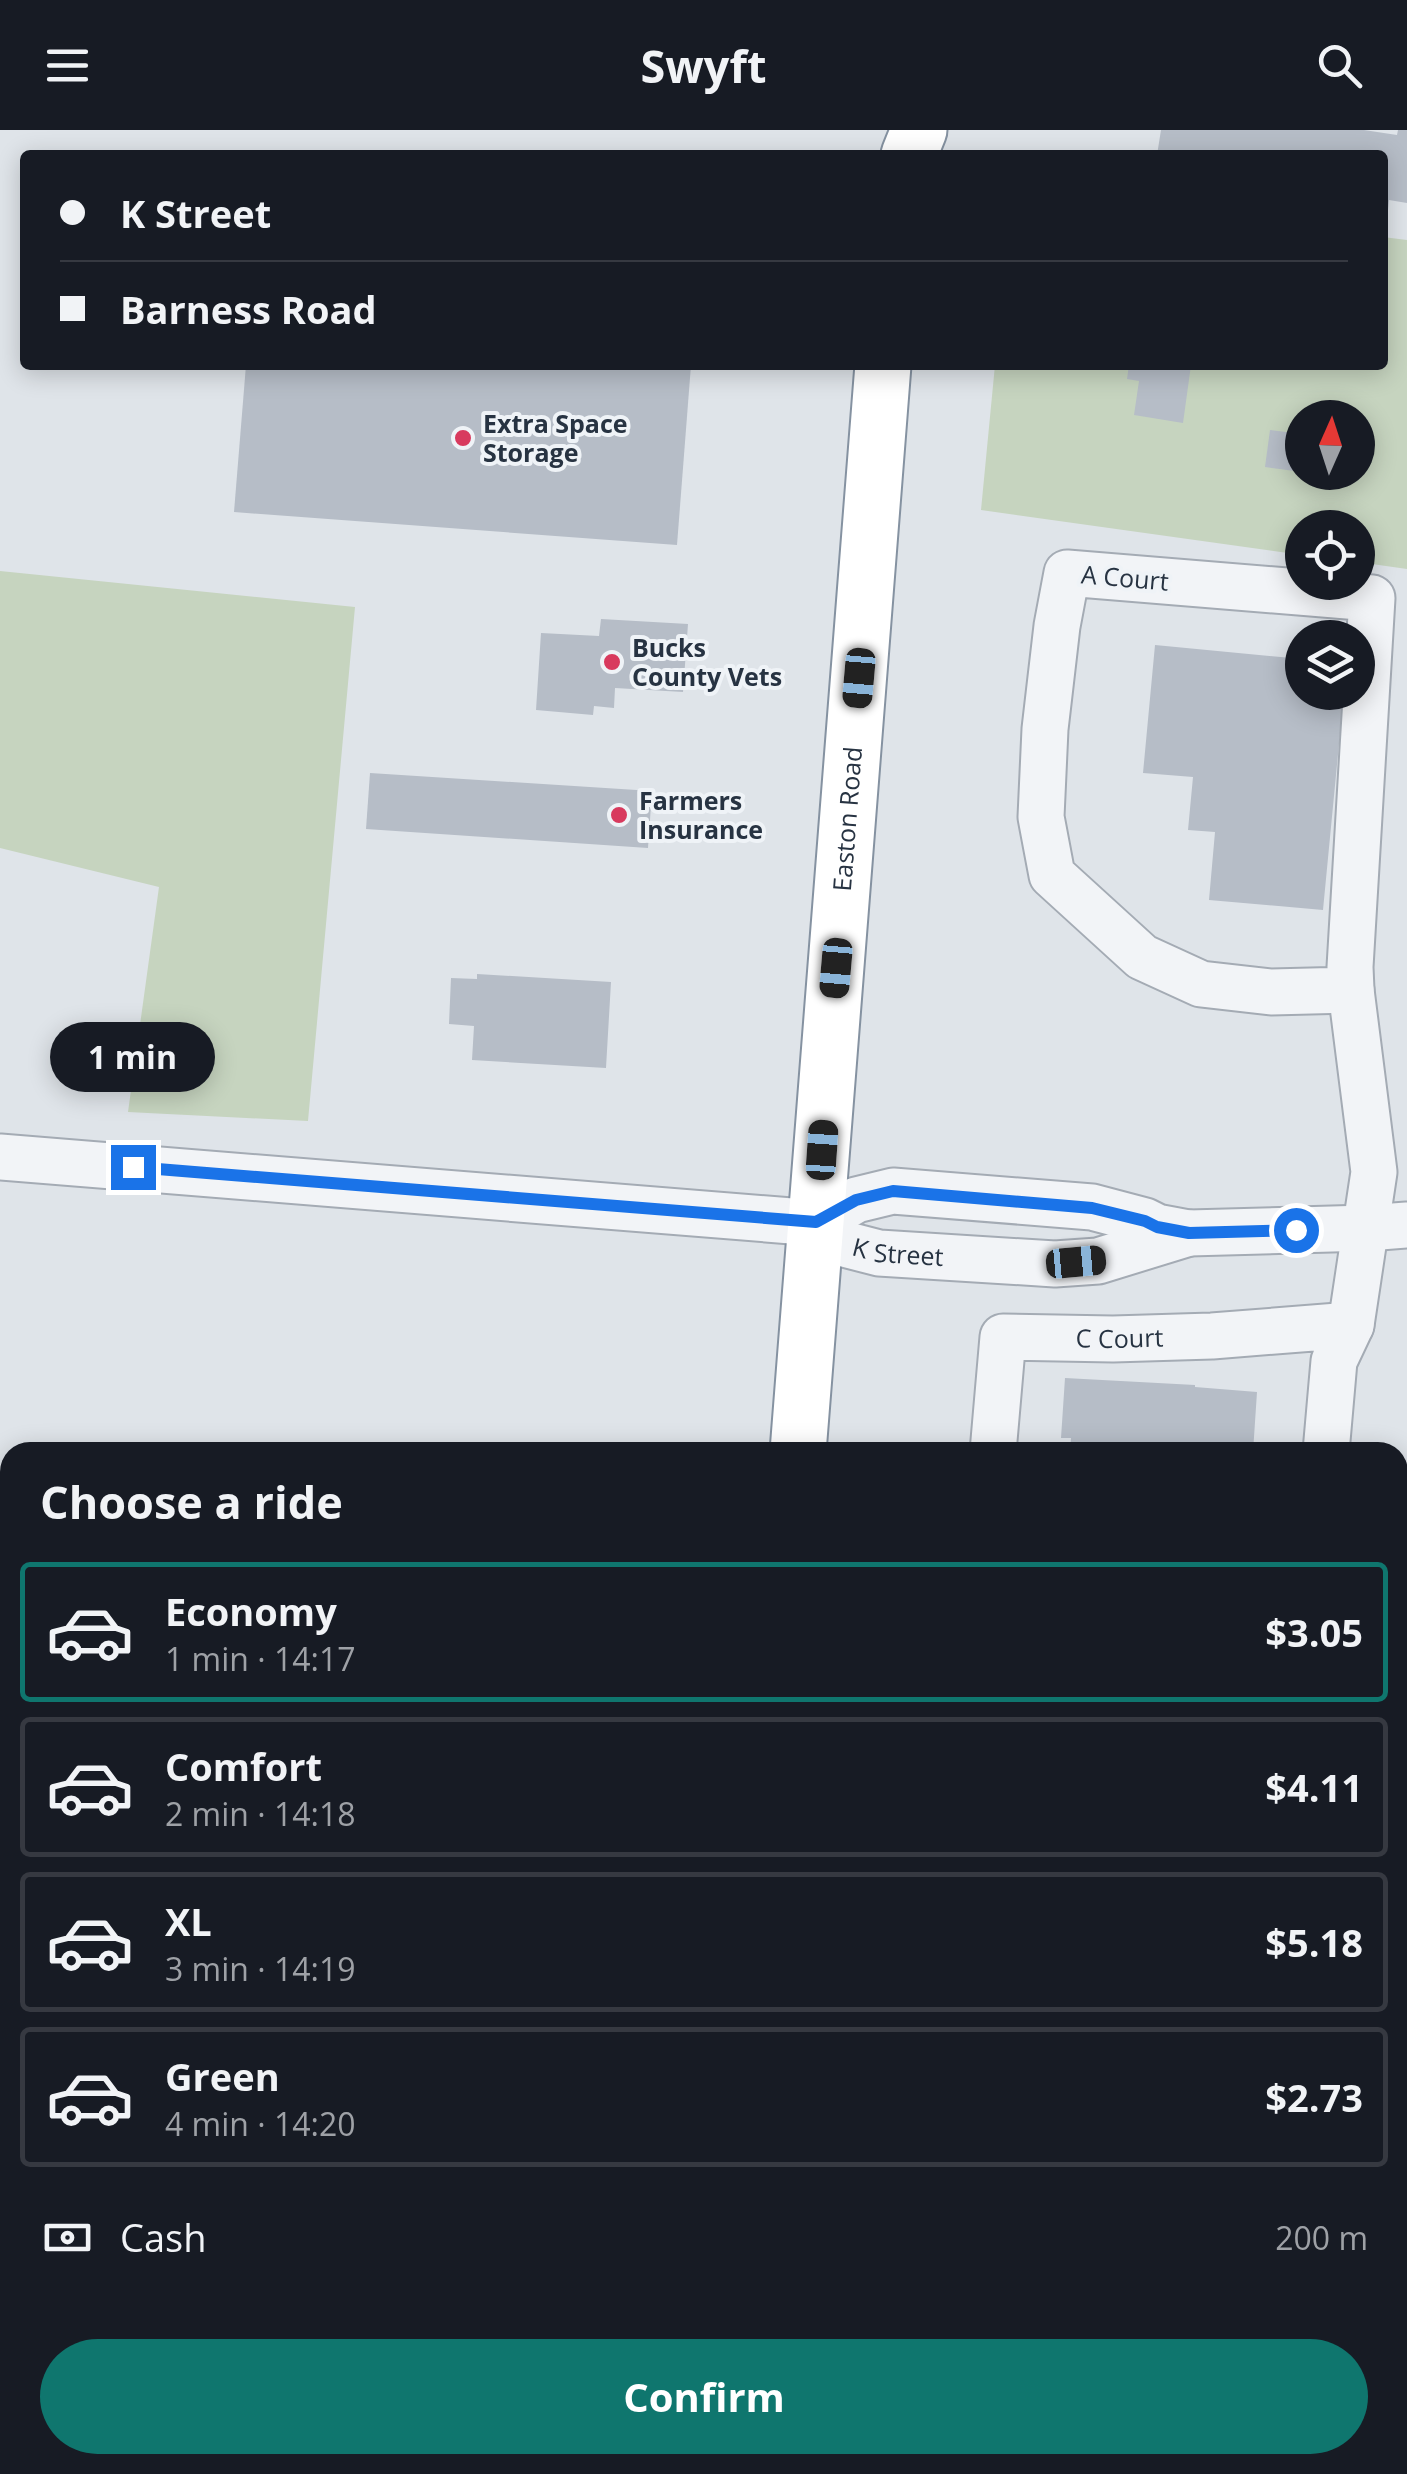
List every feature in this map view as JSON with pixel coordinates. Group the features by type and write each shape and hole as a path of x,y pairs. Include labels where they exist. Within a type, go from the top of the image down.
{"highway":[{"name":"Easton Road","path":"799,1442 884,370"}],"street":[{"name":"A Court","path":"1352,990 1271,992 1200,984 1142,958 1052,876 1041,818 1045,729 1067,573 1372,598 1351,948 1352,990 1374,1172 1387,1226"},
{"path":"0,1157 816,1222"},
{"name":"K Street","path":"1189,1233 1098,1260 1054,1264 880,1253 844,1244 816,1222 856,1200 893,1191 1092,1208 1189,1233 1387,1226"},
{"path":"1327,1442 1334,1360 1387,1226"},
{"name":"C Court","path":"995,1442 1003,1338 1212,1336 1351,1325"}],"green space":[{"path":"1388,238 1407,240 1407,569 1375,564 1375,510 1285,510 1285,553 981,510 995,370 1388,370"},
{"path":"0,571 355,607 308,1121 128,1112 159,887 0,848"}],"building":[{"path":"1161,130 1364,130 1397,135 1398,130 1407,130 1407,203 1389,200 1388,210 1388,150 1158,150"},
{"name":"Extra Space Storage","path":"246,370 691,370 677,545 234,512"},
{"path":"1128,370 1190,370 1183,423 1134,415 1139,381 1127,379"},
{"path":"1270,430 1285,432 1285,470 1265,467"},
{"name":"Bucks County Vets","path":"601,619 688,624 683,692 615,688 614,708 594,706 593,715 536,710 541,633 599,636"},
{"path":"1155,645 1285,657 1285,710 1342,710 1323,910 1209,900 1215,832 1188,830 1193,777 1143,773"},
{"path":"370,773 652,791 648,848 366,829"},
{"path":"477,974 611,982 606,1068 472,1060 474,1026 449,1024 451,978 477,979"},
{"path":"1065,1378 1257,1392 1254,1442 1071,1442 1071,1438 1061,1438"}],"place":[{"name":"Extra Space Storage","path":"463,438"},
{"name":"Bucks County Vets","path":"612,662"},
{"name":"Farmers Insurance","path":"619,815"}],"route":[{"path":"133,1167 816,1222 856,1200 893,1191 1092,1208 1189,1233 1296,1230"}]}
